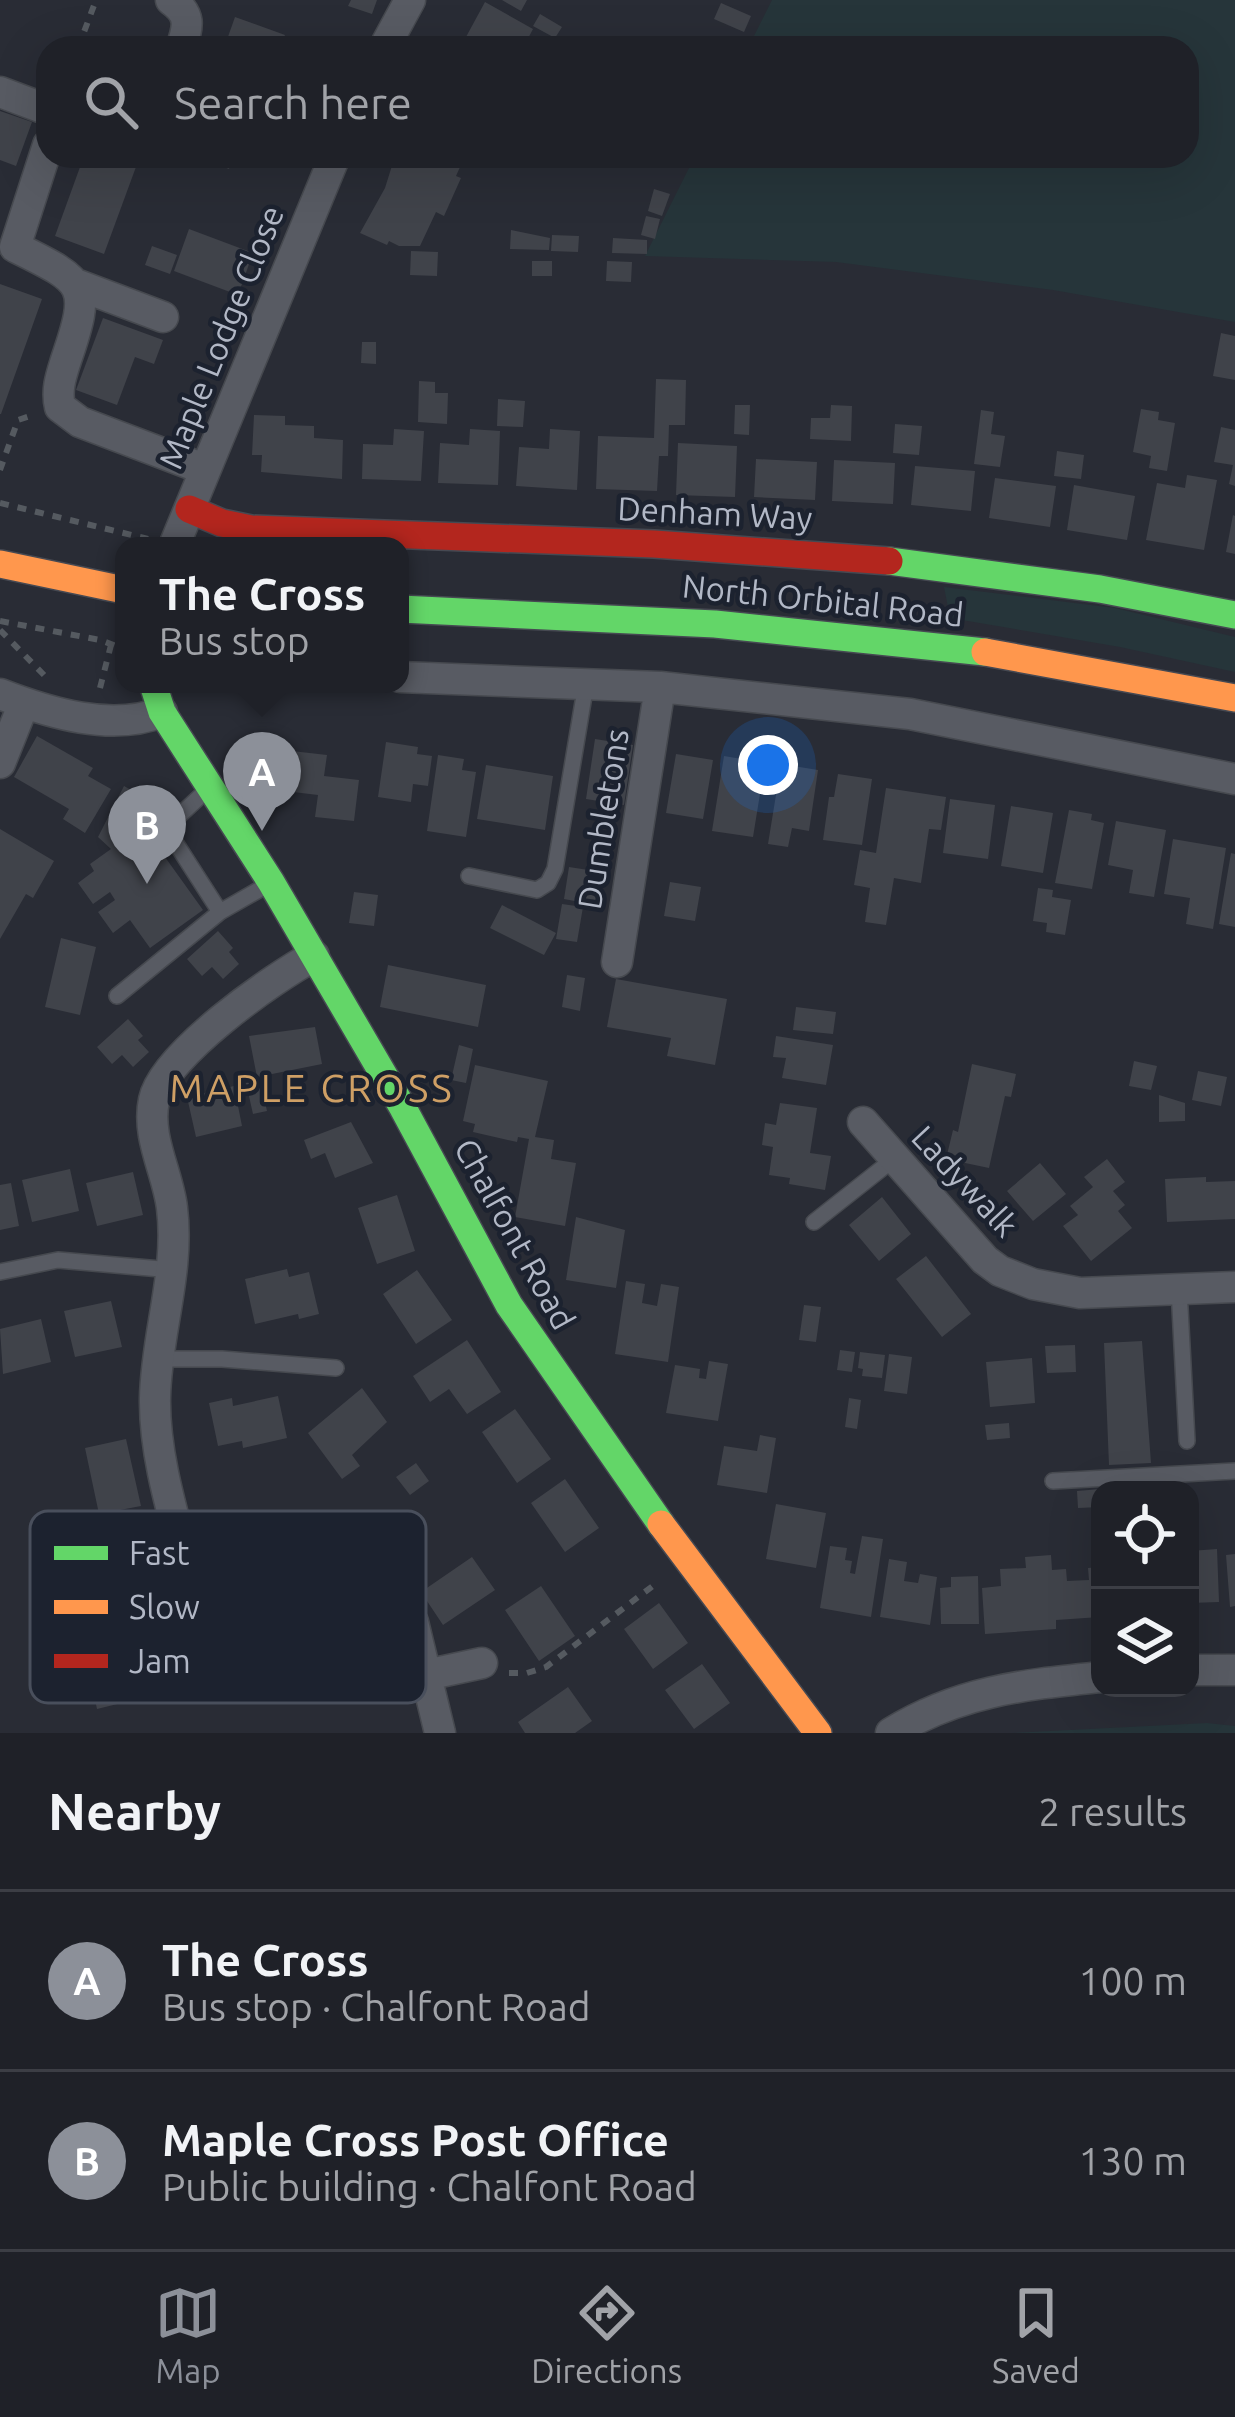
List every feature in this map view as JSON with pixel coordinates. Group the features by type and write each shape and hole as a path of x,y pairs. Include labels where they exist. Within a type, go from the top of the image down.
{"street":[{"path":"171,0 185,13 189,26 185,36"},
{"path":"390,36 410,0"},
{"path":"0,92 36,106"},
{"path":"39,168 8,245 65,273 78,285 163,316"},
{"name":"Maple Lodge Close","path":"170,537 189,509 330,168"},
{"path":"78,285 82,314 59,381 60,406 80,422 204,469"},
{"name":"Denham Way","path":"189,509 251,529 705,547 922,563 1107,590 1235,615"},
{"path":"0,564 115,588"},
{"name":"North Orbital Road","path":"409,609 808,629 1040,661 1235,698"},
{"path":"409,677 660,687 910,714 1235,779"},
{"name":"Dumbletons","path":"617,962 660,687"},
{"path":"0,763 12,699 92,719 144,719 159,693"},
{"name":"Chalfont Road","path":"161,693 210,786 403,1108 509,1305 628,1481 818,1733"},
{"path":"175,1511 156,1428 158,1359 172,1270 172,1208 153,1120 154,1100 163,1079 251,994 314,956"},
{"name":"Ladywalk","path":"862,1122 1000,1271 1080,1294 1235,1287"},
{"path":"440,1733 426,1675 482,1663"},
{"path":"1199,1670 1235,1670"},
{"path":"891,1733 952,1700 1091,1678"}],"lane":[{"path":"469,876 537,890 548,883 555,869 586,684"},
{"path":"210,786 166,828 220,912"},
{"path":"117,996 220,912 271,882"},
{"path":"814,1222 895,1158"},
{"path":"0,1272 58,1260 172,1270"},
{"path":"1179,1289 1187,1441"},
{"path":"158,1359 336,1368"},
{"path":"1053,1481 1235,1471"}],"path":[{"path":"82,36 96,0"},
{"path":"0,470 18,420 60,406"},
{"path":"0,503 137,537"},
{"path":"0,621 115,646"},
{"path":"0,630 46,677 58,711"},
{"path":"92,719 111,645"},
{"path":"482,1663 515,1674 546,1667 691,1559"}],"shaded area":[{"path":"772,0 1235,0 1235,322 1053,290 836,262 645,256 689,168 1199,168 1199,36 754,36"},
{"path":"944,587 1115,608 1235,637 1235,672 950,618"},
{"path":"1207,1723 1235,1726 1235,1733 1011,1733"}],"building":[{"path":"351,0 377,0 372,14 348,6"},
{"path":"502,0 527,0 521,11"},
{"path":"485,2 533,29 529,36 467,36"},
{"path":"721,3 751,16 744,32 714,19"},
{"path":"540,14 562,27 551,36 533,26"},
{"path":"235,17 285,35 285,36 228,36"},
{"path":"0,111 32,122 16,166 0,160"},
{"path":"80,168 136,168 104,254 55,236"},
{"path":"391,168 460,168 456,176 461,178 444,216 436,212 420,246 389,241 387,245 360,233"},
{"path":"654,189 670,194 662,216 648,211"},
{"path":"646,216 660,219 655,239 641,235"},
{"path":"189,229 253,253 238,295 174,271"},
{"path":"511,230 550,238 549,250 510,249"},
{"path":"552,235 579,236 578,252 551,251"},
{"path":"613,238 647,240 647,254 612,253"},
{"path":"152,246 177,255 170,274 145,265"},
{"path":"411,251 438,252 437,276 410,275"},
{"path":"532,261 552,261 552,276 532,276"},
{"path":"607,261 632,262 631,282 606,281"},
{"path":"0,284 42,299 1,414 0,414"},
{"path":"103,318 163,340 154,364 135,357 117,405 76,390"},
{"path":"1221,333 1235,336 1235,380 1213,376"},
{"path":"362,342 376,342 376,364 361,363"},
{"path":"656,379 686,380 685,425 669,425 668,456 659,456 657,491 596,489 598,436 654,438"},
{"path":"419,381 435,382 435,393 448,393 447,424 418,422"},
{"path":"498,399 525,401 523,427 497,426"},
{"path":"735,405 750,405 749,435 734,434"},
{"path":"831,405 852,406 851,441 810,439 811,418 830,418"},
{"path":"1141,409 1159,412 1158,420 1175,423 1167,471 1149,468 1151,456 1133,452"},
{"path":"981,410 994,412 991,434 1005,436 1000,467 974,464"},
{"path":"254,415 285,416 285,425 314,426 314,438 343,440 342,479 261,472 262,455 252,455"},
{"path":"895,424 922,426 919,455 893,453"},
{"path":"1221,427 1235,430 1235,486 1229,484 1233,465 1214,462"},
{"path":"394,429 424,431 421,481 362,479 363,444 393,445"},
{"path":"470,429 500,431 498,485 438,483 440,443 469,445"},
{"path":"550,429 580,431 577,490 516,486 519,447 549,449"},
{"path":"678,443 737,446 735,497 676,495"},
{"path":"1057,451 1084,455 1081,479 1054,476"},
{"path":"756,459 817,462 815,500 754,497"},
{"path":"834,460 895,463 893,504 832,501"},
{"path":"915,466 975,471 971,511 911,505"},
{"path":"1187,475 1217,480 1204,550 1146,540 1157,483 1185,488"},
{"path":"995,478 1056,486 1050,527 989,518"},
{"path":"1074,485 1135,496 1127,540 1067,530"},
{"path":"1235,516 1235,554 1226,552"},
{"path":"37,736 93,768 88,776 111,789 85,833 63,819 69,809 14,777"},
{"path":"595,739 633,745 624,805 586,799"},
{"path":"386,742 418,747 417,754 432,756 428,786 413,784 411,802 378,797"},
{"path":"257,747 327,755 324,776 359,780 354,821 315,817 318,795 252,787"},
{"path":"676,754 713,760 703,819 666,813"},
{"path":"438,755 464,759 462,770 476,772 466,837 427,831"},
{"path":"724,756 765,763 753,837 712,831"},
{"path":"781,764 818,770 809,831 792,828 788,847 768,844"},
{"path":"486,765 553,776 545,830 477,819"},
{"path":"838,774 872,779 862,845 823,840 829,797 834,797"},
{"path":"124,786 153,802 137,818 203,910 150,948 130,920 113,933 98,912 115,900 110,892 93,904 78,883 94,871 90,864 111,849 98,837"},
{"path":"886,788 946,797 941,830 929,829 921,883 894,878 886,925 865,922 870,888 854,885 860,850 876,853"},
{"path":"950,799 995,805 988,859 943,853"},
{"path":"1011,806 1053,813 1043,873 1001,866"},
{"path":"1069,810 1092,814 1091,820 1104,823 1092,889 1055,883"},
{"path":"1116,821 1166,830 1154,897 1129,893 1133,870 1108,865"},
{"path":"0,829 54,861 33,898 26,894 0,939"},
{"path":"1173,839 1226,848 1213,929 1186,924 1190,898 1164,894"},
{"path":"1231,853 1235,854 1235,927 1219,924"},
{"path":"569,867 601,872 596,905 564,899"},
{"path":"670,882 701,887 695,921 664,916"},
{"path":"1038,888 1053,890 1052,897 1071,900 1065,935 1046,932 1047,923 1033,921"},
{"path":"354,892 378,895 374,926 349,923"},
{"path":"562,904 583,907 577,942 556,939"},
{"path":"502,905 556,933 544,955 490,928"},
{"path":"218,931 239,964 223,979 212,967 202,976 187,959"},
{"path":"61,938 96,947 80,1015 45,1007"},
{"path":"388,965 486,985 478,1027 380,1007"},
{"path":"567,975 585,978 580,1011 562,1007"},
{"path":"616,979 727,999 715,1065 667,1056 671,1038 607,1027"},
{"path":"796,1007 836,1012 833,1034 793,1030"},
{"path":"128,1019 149,1052 133,1067 122,1055 112,1064 97,1047"},
{"path":"315,1027 322,1064 257,1077 249,1036"},
{"path":"776,1036 833,1045 826,1085 782,1078 786,1058 773,1057"},
{"path":"459,1045 473,1049 466,1083 451,1080"},
{"path":"1134,1061 1157,1066 1151,1090 1129,1086"},
{"path":"972,1064 1016,1074 1011,1097 1005,1096 989,1168 946,1159 953,1130 958,1132"},
{"path":"475,1065 548,1081 535,1137 554,1140 551,1159 576,1163 565,1226 515,1217 529,1139 518,1137 517,1142 473,1132 475,1124 463,1121"},
{"path":"1198,1071 1227,1077 1221,1106 1192,1100"},
{"path":"260,1080 267,1111 253,1114 246,1083"},
{"path":"234,1086 242,1126 196,1137 187,1097"},
{"path":"1159,1095 1185,1103 1185,1121 1159,1122"},
{"path":"780,1103 817,1108 810,1153 831,1156 825,1190 769,1175 773,1147 762,1145 765,1123 776,1125"},
{"path":"351,1122 373,1163 335,1178 325,1153 311,1159 304,1140"},
{"path":"1107,1159 1125,1182 1113,1191 1125,1205 1118,1211 1132,1228 1091,1261 1063,1226 1078,1215 1070,1206 1093,1187 1084,1177"},
{"path":"1040,1163 1066,1194 1033,1221 1007,1191"},
{"path":"70,1169 79,1211 32,1222 22,1180"},
{"path":"133,1172 143,1215 97,1226 86,1183"},
{"path":"1206,1177 1206,1182 1235,1181 1235,1219 1167,1222 1165,1179"},
{"path":"11,1183 19,1226 0,1230 0,1185"},
{"path":"397,1195 415,1251 377,1264 358,1208"},
{"path":"882,1197 911,1234 879,1261 849,1225"},
{"path":"576,1217 625,1230 616,1288 566,1280"},
{"path":"926,1256 971,1314 942,1337 896,1279"},
{"path":"287,1269 289,1277 309,1272 319,1314 255,1324 245,1279"},
{"path":"417,1270 452,1320 416,1344 383,1294"},
{"path":"626,1281 645,1284 642,1303 657,1306 661,1284 679,1287 668,1362 615,1354"},
{"path":"111,1301 122,1347 75,1357 64,1311"},
{"path":"804,1305 821,1307 816,1342 799,1340"},
{"path":"41,1319 51,1362 3,1374 0,1329"},
{"path":"467,1340 501,1392 467,1414 449,1389 430,1402 413,1376"},
{"path":"1142,1341 1151,1463 1109,1465 1104,1343"},
{"path":"1075,1345 1076,1372 1047,1373 1045,1346"},
{"path":"840,1350 855,1352 852,1372 837,1370"},
{"path":"860,1352 885,1355 882,1378 862,1376"},
{"path":"889,1354 912,1357 907,1394 884,1391"},
{"path":"1032,1358 1035,1403 990,1407 986,1362"},
{"path":"709,1361 728,1364 718,1421 666,1413 675,1365 700,1369 699,1378 706,1379"},
{"path":"362,1388 387,1422 352,1455 360,1466 342,1479 308,1433"},
{"path":"278,1396 287,1438 243,1448 242,1441 218,1446 209,1403 232,1398 233,1406"},
{"path":"849,1398 861,1400 857,1429 845,1427"},
{"path":"515,1409 551,1459 517,1483 482,1432"},
{"path":"1009,1423 1010,1438 987,1440 985,1425"},
{"path":"760,1435 776,1438 767,1493 717,1485 724,1446 757,1451"},
{"path":"126,1439 141,1506 98,1511 85,1448"},
{"path":"416,1463 429,1481 410,1495 396,1477"},
{"path":"565,1479 599,1528 565,1552 531,1503"},
{"path":"1091,1490 1091,1507 1078,1508 1077,1491"},
{"path":"776,1504 826,1513 816,1568 766,1559"},
{"path":"862,1536 883,1539 871,1617 820,1608 830,1546 847,1548 845,1560 852,1561 850,1573 855,1574"},
{"path":"1217,1549 1219,1602 1199,1603 1199,1550"},
{"path":"1235,1554 1235,1606 1230,1607 1226,1555"},
{"path":"1051,1555 1052,1570 1066,1569 1067,1581 1089,1580 1091,1568 1091,1618 1056,1620 1056,1629 985,1634 982,1588 1001,1586 1000,1569 1026,1568 1025,1557"},
{"path":"472,1557 495,1590 443,1625 426,1600 426,1589"},
{"path":"889,1559 907,1562 904,1581 918,1583 920,1574 937,1577 930,1625 880,1617"},
{"path":"978,1576 979,1624 941,1624 940,1588 951,1587 951,1577"},
{"path":"541,1586 575,1636 539,1661 505,1610"},
{"path":"659,1603 688,1643 653,1669 624,1629"},
{"path":"702,1664 730,1703 694,1729 665,1690"},
{"path":"568,1687 592,1721 575,1733 525,1733 518,1722"}],"traffic: fast":[{"path":"889,561 1100,589 1235,615"},
{"path":"409,609 715,624 985,652"},
{"path":"156,693 162,712 271,882 403,1108 509,1305 661,1524"}],"traffic: slow":[{"path":"0,564 115,588"},
{"path":"985,652 1235,698"},
{"path":"661,1524 818,1733"}],"traffic: jam":[{"path":"189,509 251,529 654,544 889,561"}],"place":[{"name":"The Cross","path":"262,831"},
{"name":"Maple Cross Post Office","path":"147,884"}],"district":[{"name":"MAPLE CROSS","path":"312,1088"}]}
